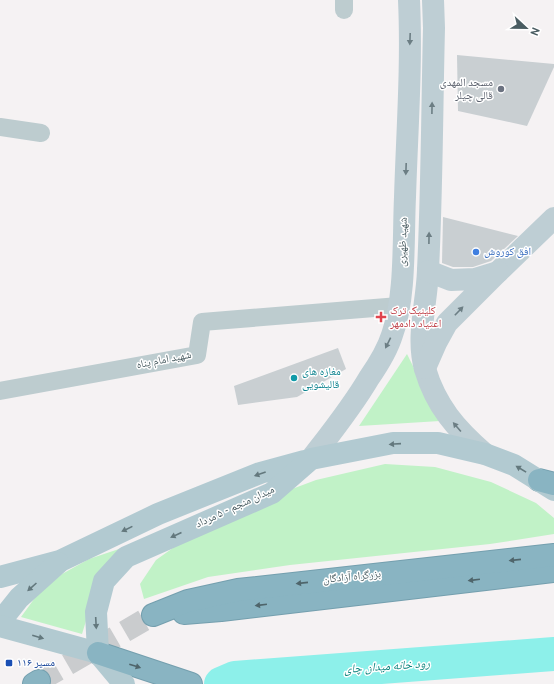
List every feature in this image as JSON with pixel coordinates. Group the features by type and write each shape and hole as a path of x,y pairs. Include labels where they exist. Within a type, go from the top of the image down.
{"highway":[{"name":"بزرگراه آزادگان","path":"554,555 238,590 188,601 153,615 221,610 554,571"},
{"path":"98,653 191,684"}],"main road":[{"name":"شهید ظهیری","path":"310,459 337,425 379,363 392,336 399,306 407,141 410,23 409,0"},
{"path":"433,0 434,28 428,271 421,347 425,368 436,396 448,417 464,436 485,454"},
{"path":"425,368 447,323 554,218"},
{"path":"428,271 451,280 475,280 498,272"},
{"path":"0,577 60,561 166,511 260,473 310,459 393,443 438,443 485,454 514,465 549,485"},
{"name":"میدان منجم - ۵ مرداد","path":"98,653 96,612 104,582 126,557 272,492 310,459"},
{"path":"0,622 19,598 60,561"},
{"path":"0,626 98,653 124,684"}],"street":[{"path":"0,126 41,133"},
{"name":"شهید امام پناه","path":"0,391 197,355 202,322 399,306"}],"green space":[{"path":"407,354 440,421 359,426"},
{"path":"385,464 435,467 491,482 536,503 554,518 554,534 490,544 290,565 208,577 144,599 140,584 156,560 215,518 316,480"},
{"path":"122,548 100,575 82,634 21,617 37,595 62,574 89,559"}],"building":[{"name":"مسجد المهدی قالی چیلر","path":"457,55 554,64 527,126 458,111"},
{"name":"افق کوروش","path":"443,217 518,236 491,261 473,267 453,267 442,263"},
{"name":"مغازه های قالیشویی","path":"338,348 346,369 297,397 238,405 234,386"}],"waterway":[{"name":"رود خانه میدان چای","path":"221,684 235,678 554,654"}],"tunnel":[{"path":"39,681 153,615"}],"place":[{"name":"مسجد المهدی قالی چیلر","path":"501,89"},
{"name":"افق کوروش","path":"476,252"},
{"name":"کلینیک ترک اعتیاد دادمهر","path":"381,317"},
{"name":"مغازه های قالیشویی","path":"294,378"},
{"name":"مسیر ۱۱۶","path":"9,663"}]}
